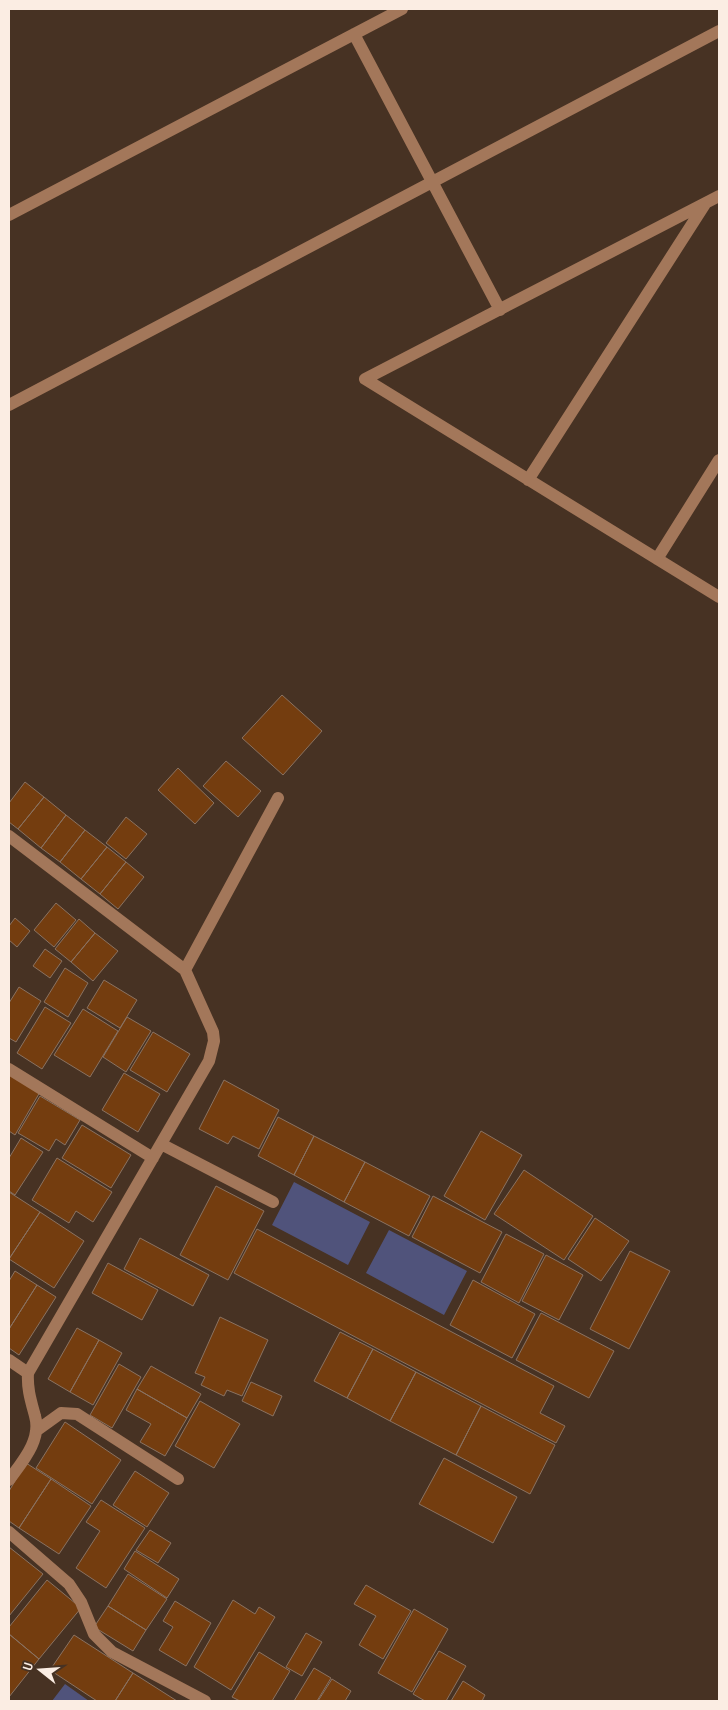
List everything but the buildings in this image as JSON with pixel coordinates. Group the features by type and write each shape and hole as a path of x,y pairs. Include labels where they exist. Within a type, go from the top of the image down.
{"street":[{"path":"9,215 402,9"},
{"path":"9,406 719,31"},
{"path":"354,34 500,310"},
{"path":"719,196 365,379 719,597"},
{"path":"528,480 705,204"},
{"path":"657,559 719,460"},
{"path":"186,970 278,798"},
{"path":"9,836 186,970 213,1032 214,1041 209,1061 28,1373 28,1392 36,1418 36,1431 33,1443 25,1458 9,1480"},
{"path":"9,1069 153,1158"},
{"path":"161,1144 273,1202"},
{"path":"9,1360 28,1373"},
{"path":"36,1431 61,1413 77,1414 178,1479"},
{"path":"9,1532 69,1584 81,1602 94,1634 107,1648 205,1701"}],"shaded area":[{"path":"294,1182 370,1222 348,1265 272,1225"},
{"path":"389,1230 467,1271 444,1315 366,1273"},
{"path":"65,1684 89,1701 52,1701"}]}
